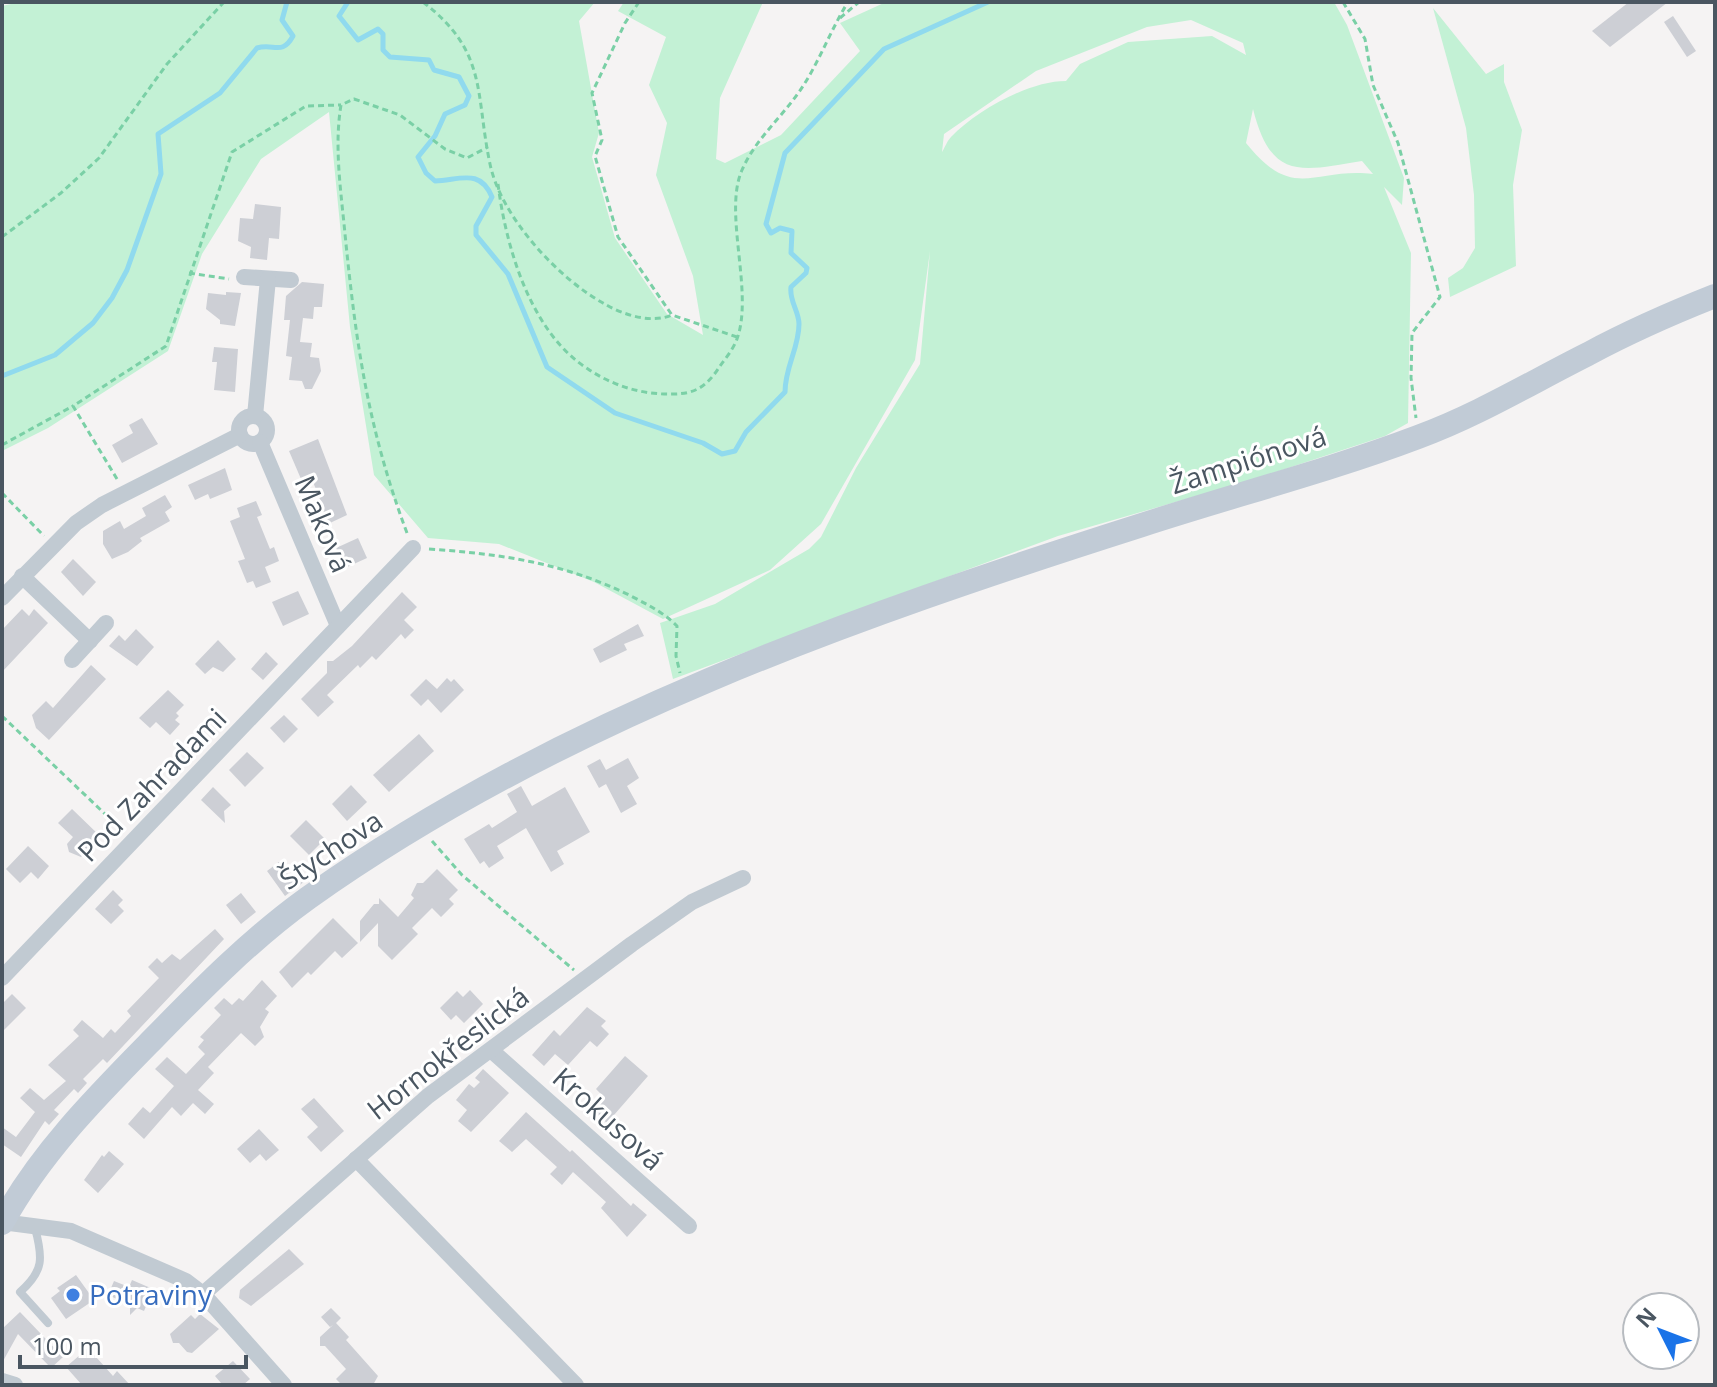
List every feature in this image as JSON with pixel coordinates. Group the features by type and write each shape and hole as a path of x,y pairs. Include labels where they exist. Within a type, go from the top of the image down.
{"street":[{"path":"244,277 291,280"},
{"name":"Maková","path":"268,279 255,416 267,425 265,437 260,442 338,626"},
{"name":"Žampiónová","path":"786,650 1136,527 1418,437 1488,408 1589,353 1715,296"},
{"path":"255,416 240,423 240,435 248,443 260,442"},
{"path":"2,598 76,523 126,493 240,435"},
{"name":"Pod Zahradami","path":"2,978 413,548"},
{"path":"22,576 90,641"},
{"path":"72,660 106,623"},
{"name":"Štychova","path":"2,1223 37,1167 63,1134 203,987 307,900 419,826 567,743 786,650"},
{"name":"Hornokřeslická","path":"203,1294 428,1096 692,902 743,878"},
{"name":"Krokusová","path":"492,1051 689,1226"},
{"path":"356,1159 576,1385"},
{"path":"2,1223 71,1231 186,1281 203,1294 284,1385"},
{"path":"2,1381 15,1385"}],"lane":[{"path":"35,1228 43,1259 41,1269 20,1292 48,1323"}],"path":[{"path":"2,237 61,193 99,158 167,64 224,2"},
{"path":"423,2 450,23 465,45 483,106 490,167 528,237 556,270 616,311 658,321 672,315"},
{"path":"639,2 625,23 592,93 602,140 595,156 623,247 672,315 738,337"},
{"path":"498,184 503,220 530,297 565,354 601,378 650,395 691,394 709,382 738,337 741,269 736,215 741,173 761,138 800,91 848,2"},
{"path":"837,21 859,2"},
{"path":"1343,2 1365,39 1373,85 1398,143 1440,297 1412,333 1411,378 1418,437"},
{"path":"2,445 73,406 166,346 232,152 306,106 341,105 354,99 400,115 436,142 467,158 488,147"},
{"path":"341,105 337,127 340,182 365,400 383,468 413,548 507,555 559,566 603,582 665,614 677,626 676,656 685,692"},
{"path":"189,273 239,281 244,277"},
{"path":"73,406 126,493"},
{"path":"2,493 53,545"},
{"path":"2,716 134,841"},
{"path":"419,826 462,875 586,979"}],"green space":[{"path":"20,2 595,2 579,21 599,133 592,157 615,238 667,314 703,335 693,276 656,175 667,123 649,85 666,37 618,11 624,2 763,2 720,98 716,159 725,163 781,135 860,51 840,23 886,2 1334,2 1347,25 1404,178 1402,205 1384,187 1411,253 1408,423 1385,436 1252,480 1058,536 673,679 660,623 715,604 809,549 821,537 856,468 920,364 930,251 915,360 821,524 770,570 663,619 594,582 499,544 428,538 374,475 350,327 329,112 261,159 202,254 168,351 48,428 2,451 2,6","holes":["1191,20 1243,43 1246,55 1212,36 1128,42 1080,64 1066,81 1036,86 989,107 951,137 942,152 944,134 1036,71 1147,27","1253,109 1260,132 1279,160 1305,168 1362,161 1373,174 1305,178 1278,172 1246,143"]},
{"path":"1433,8 1486,74 1504,64 1504,82 1522,130 1513,185 1516,266 1450,297 1448,278 1463,268 1475,248 1474,195 1466,128"}],"building":[{"path":"1629,2 1668,2 1610,47 1592,31"},
{"path":"1673,16 1696,51 1687,57 1664,22"},
{"path":"255,204 281,207 279,239 269,238 267,260 250,258 251,247 238,241 240,218 253,219"},
{"path":"302,282 324,284 322,307 314,307 313,319 303,318 300,342 312,343 310,357 319,358 321,371 312,389 305,389 302,381 289,380 292,357 286,356 290,320 284,320 286,296"},
{"path":"226,292 241,293 235,326 220,324 220,320 206,309 208,293 226,295"},
{"path":"214,347 238,349 235,392 214,390 217,362 212,362"},
{"path":"142,418 158,444 122,463 112,445 133,433 129,425"},
{"path":"318,439 347,515 315,530 309,515 324,509 313,482 304,486 289,451"},
{"path":"225,468 232,490 210,499 208,494 195,500 188,485"},
{"path":"165,495 172,507 165,512 170,521 140,538 142,541 128,552 112,559 103,544 103,531 120,521 124,529 146,516 142,508"},
{"path":"256,501 262,515 257,517 270,549 274,547 279,561 265,567 271,582 256,588 253,581 247,583 238,561 245,559 230,521 240,517 237,508"},
{"path":"358,538 367,558 345,568 336,548"},
{"path":"73,559 96,582 83,596 61,572"},
{"path":"298,591 309,614 283,626 272,602"},
{"path":"402,592 417,607 404,620 414,630 405,639 401,634 376,660 372,656 360,668 358,665 327,695 334,702 318,717 301,699 327,673 327,661 333,661 352,646"},
{"path":"22,609 29,616 34,609 48,623 2,672 2,630"},
{"path":"638,624 644,636 624,644 627,650 600,663 593,649"},
{"path":"136,629 154,647 137,666 109,646 119,635 125,641"},
{"path":"218,640 236,659 223,672 213,667 205,674 195,664"},
{"path":"266,652 278,664 263,680 251,669"},
{"path":"91,665 106,679 49,740 36,728 32,715 46,701 53,708"},
{"path":"447,678 451,682 454,679 464,690 441,713 428,699 421,706 410,695 426,679 437,689"},
{"path":"168,690 184,705 176,713 179,716 175,720 180,724 170,735 156,722 150,728 139,718"},
{"path":"284,715 298,729 284,743 270,728"},
{"path":"419,734 434,751 389,792 373,775"},
{"path":"247,752 264,768 245,787 229,770"},
{"path":"628,758 639,778 627,786 637,804 621,813 606,784 599,788 587,766 600,759 606,770"},
{"path":"351,785 367,802 347,821 332,804"},
{"path":"521,786 532,806 565,787 590,832 557,851 564,864 551,872 526,828 497,846 504,858 489,868 484,861 480,864 464,839 489,824 492,828 517,812 507,794"},
{"path":"213,787 231,805 224,811 225,823 201,800"},
{"path":"72,809 101,837 81,857 69,852 67,844 73,837 58,823"},
{"path":"306,820 325,839 309,855 290,836"},
{"path":"28,846 49,866 38,879 31,872 20,883 6,869"},
{"path":"279,862 289,876 297,870 305,881 285,896 267,871"},
{"path":"437,869 458,890 449,899 454,904 441,917 432,908 412,928 418,934 392,960 378,946 378,923 360,942 360,921 374,904 379,904 379,898 398,917 414,898 411,895 417,883 423,883"},
{"path":"113,890 123,900 118,905 124,911 111,924 95,909"},
{"path":"241,893 256,912 241,924 226,905"},
{"path":"333,918 358,943 342,958 335,951 311,975 308,972 292,988 279,972"},
{"path":"215,929 224,939 107,1063 103,1059 83,1079 87,1083 78,1093 74,1089 54,1110 59,1114 49,1125 45,1121 21,1157 2,1144 2,1127 16,1137 35,1112 20,1098 30,1088 44,1100 66,1081 48,1065 79,1036 73,1030 82,1020 103,1038 111,1029 115,1033 131,1016 127,1011 159,978 148,967 157,958 162,963 172,954 180,960"},
{"path":"262,980 277,996 265,1009 269,1012 260,1027 264,1037 255,1046 241,1033 208,1067 214,1073 198,1090 214,1104 205,1114 193,1103 181,1116 172,1107 144,1139 128,1124 143,1107 150,1113 174,1086 155,1069 167,1057 186,1074 205,1054 198,1047 204,1040 200,1037 221,1015 214,1008 224,998 232,1005 239,998 243,1001"},
{"path":"470,990 483,1004 464,1023 456,1015 451,1020 440,1008 457,991 463,997"},
{"path":"12,994 26,1008 2,1032 2,1004"},
{"path":"587,1007 606,1021 601,1026 609,1034 597,1047 590,1041 568,1065 555,1054 544,1066 532,1055 554,1030 560,1036"},
{"path":"625,1056 648,1076 607,1123 591,1109 603,1096 596,1089"},
{"path":"483,1069 509,1093 471,1132 458,1121 467,1110 456,1100 469,1084 474,1088 480,1082 475,1078"},
{"path":"314,1098 344,1131 321,1152 307,1137 318,1127 301,1109"},
{"path":"526,1112 631,1206 633,1203 647,1215 627,1237 601,1208 606,1202 573,1172 562,1185 550,1174 557,1167 526,1139 512,1152 499,1141"},
{"path":"259,1129 279,1150 266,1161 260,1154 250,1163 237,1149"},
{"path":"109,1151 124,1164 98,1193 84,1180 102,1155 104,1157"},
{"path":"289,1249 304,1264 251,1306 239,1298 240,1290"},
{"name":"Potraviny","path":"76,1275 94,1300 66,1319 51,1298 60,1291 57,1288"},
{"path":"132,1280 153,1289 144,1311 137,1308 130,1315 130,1305 108,1295 114,1281 129,1287"},
{"path":"331,1308 341,1318 336,1323 349,1337 346,1340 378,1376 373,1385 342,1385 336,1379 346,1369 325,1346 320,1346 320,1337 333,1325 330,1327 321,1317"},
{"path":"20,1312 63,1357 51,1368 18,1334 2,1363 2,1329"},
{"path":"200,1314 219,1329 192,1353 187,1352 179,1343 173,1343 170,1334 191,1315 195,1319"},
{"path":"88,1348 113,1376 117,1371 130,1385 82,1385 66,1367"},
{"path":"233,1361 250,1379 243,1385 218,1385 221,1383 215,1376"}],"waterway":[{"path":"2,376 55,355 93,323 112,298 127,270 161,174 158,134 220,93 257,48 281,47 289,42 293,36 282,20 287,2"},
{"path":"348,2 339,16 358,40 378,29 383,34 383,50 390,57 429,60 434,70 459,77 469,96 465,105 445,114 435,136 418,157 426,173 435,181 468,178 482,182 487,188 492,197 476,226 476,235 508,274 547,367 615,413 703,443 722,454 735,451 746,432 785,392 797,341 799,319 791,297 791,287 806,273 807,268 791,253 792,231 780,228 771,233 766,224 785,153 884,49 988,2"}],"place":[{"name":"Potraviny","path":"73,1295"}]}
